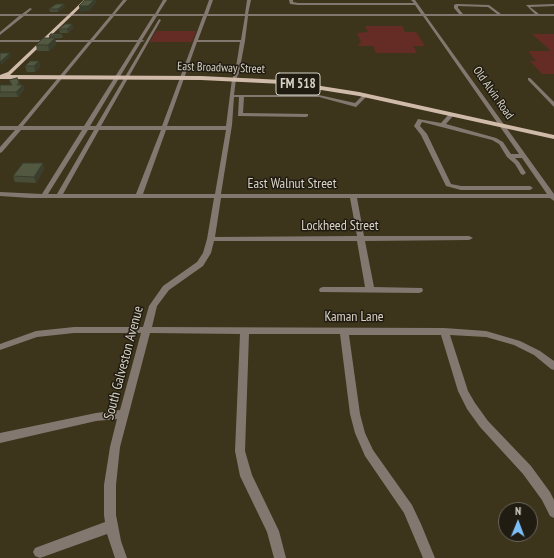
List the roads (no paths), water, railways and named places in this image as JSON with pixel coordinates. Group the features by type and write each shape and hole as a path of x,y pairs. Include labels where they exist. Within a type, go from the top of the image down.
{"main road":[{"path":"1,78 2,73 80,0"},
{"path":"1,78 10,73 86,0"},
{"name":"East Broadway Street","path":"1,78 234,79 298,84 366,96 554,137"}],"street":[{"path":"0,151 125,0"},
{"path":"44,196 165,0"},
{"path":"59,196 171,0"},
{"path":"139,196 210,0"},
{"name":"South Galveston Avenue","path":"121,558 115,542 110,502 111,471 115,447 156,300 172,282 200,264 207,253 212,239 234,79 237,73 249,0"},
{"path":"291,0 291,3 298,4 416,4"},
{"name":"Old Alvin Road","path":"413,0 553,197"},
{"path":"535,0 541,4"},
{"path":"538,15 527,6 541,4 554,5"},
{"path":"462,15 456,8 456,5 488,6 500,15"},
{"path":"0,34 30,9"},
{"path":"0,15 554,15"},
{"path":"0,41 147,41"},
{"path":"196,41 243,41"},
{"path":"530,79 554,105"},
{"path":"544,95 554,95"},
{"path":"232,96 319,96 356,105 366,96"},
{"path":"242,96 240,115 306,115"},
{"path":"442,125 452,114"},
{"path":"523,174 517,163 509,156 499,141 420,120 417,126 424,134 448,185 461,188 530,188"},
{"path":"0,128 228,128"},
{"path":"509,156 524,156"},
{"path":"502,188 506,196"},
{"name":"East Walnut Street","path":"0,194 30,196 553,197"},
{"name":"East Walnut Street","path":"0,199 30,196"},
{"path":"353,196 370,290"},
{"name":"Lockheed Street","path":"212,239 469,238"},
{"path":"323,290 419,290"},
{"name":"Kaman Lane","path":"0,348 36,334 74,330 146,332 475,332 507,339 537,353 554,366"},
{"path":"245,331 240,451 246,476 273,531 280,558"},
{"path":"344,331 355,414 360,433 369,453 408,509 429,558"},
{"path":"444,331 463,391 471,406 484,424 527,470 546,496 554,512"},
{"path":"0,438 96,417 124,414"},
{"path":"38,552 112,526"}]}
